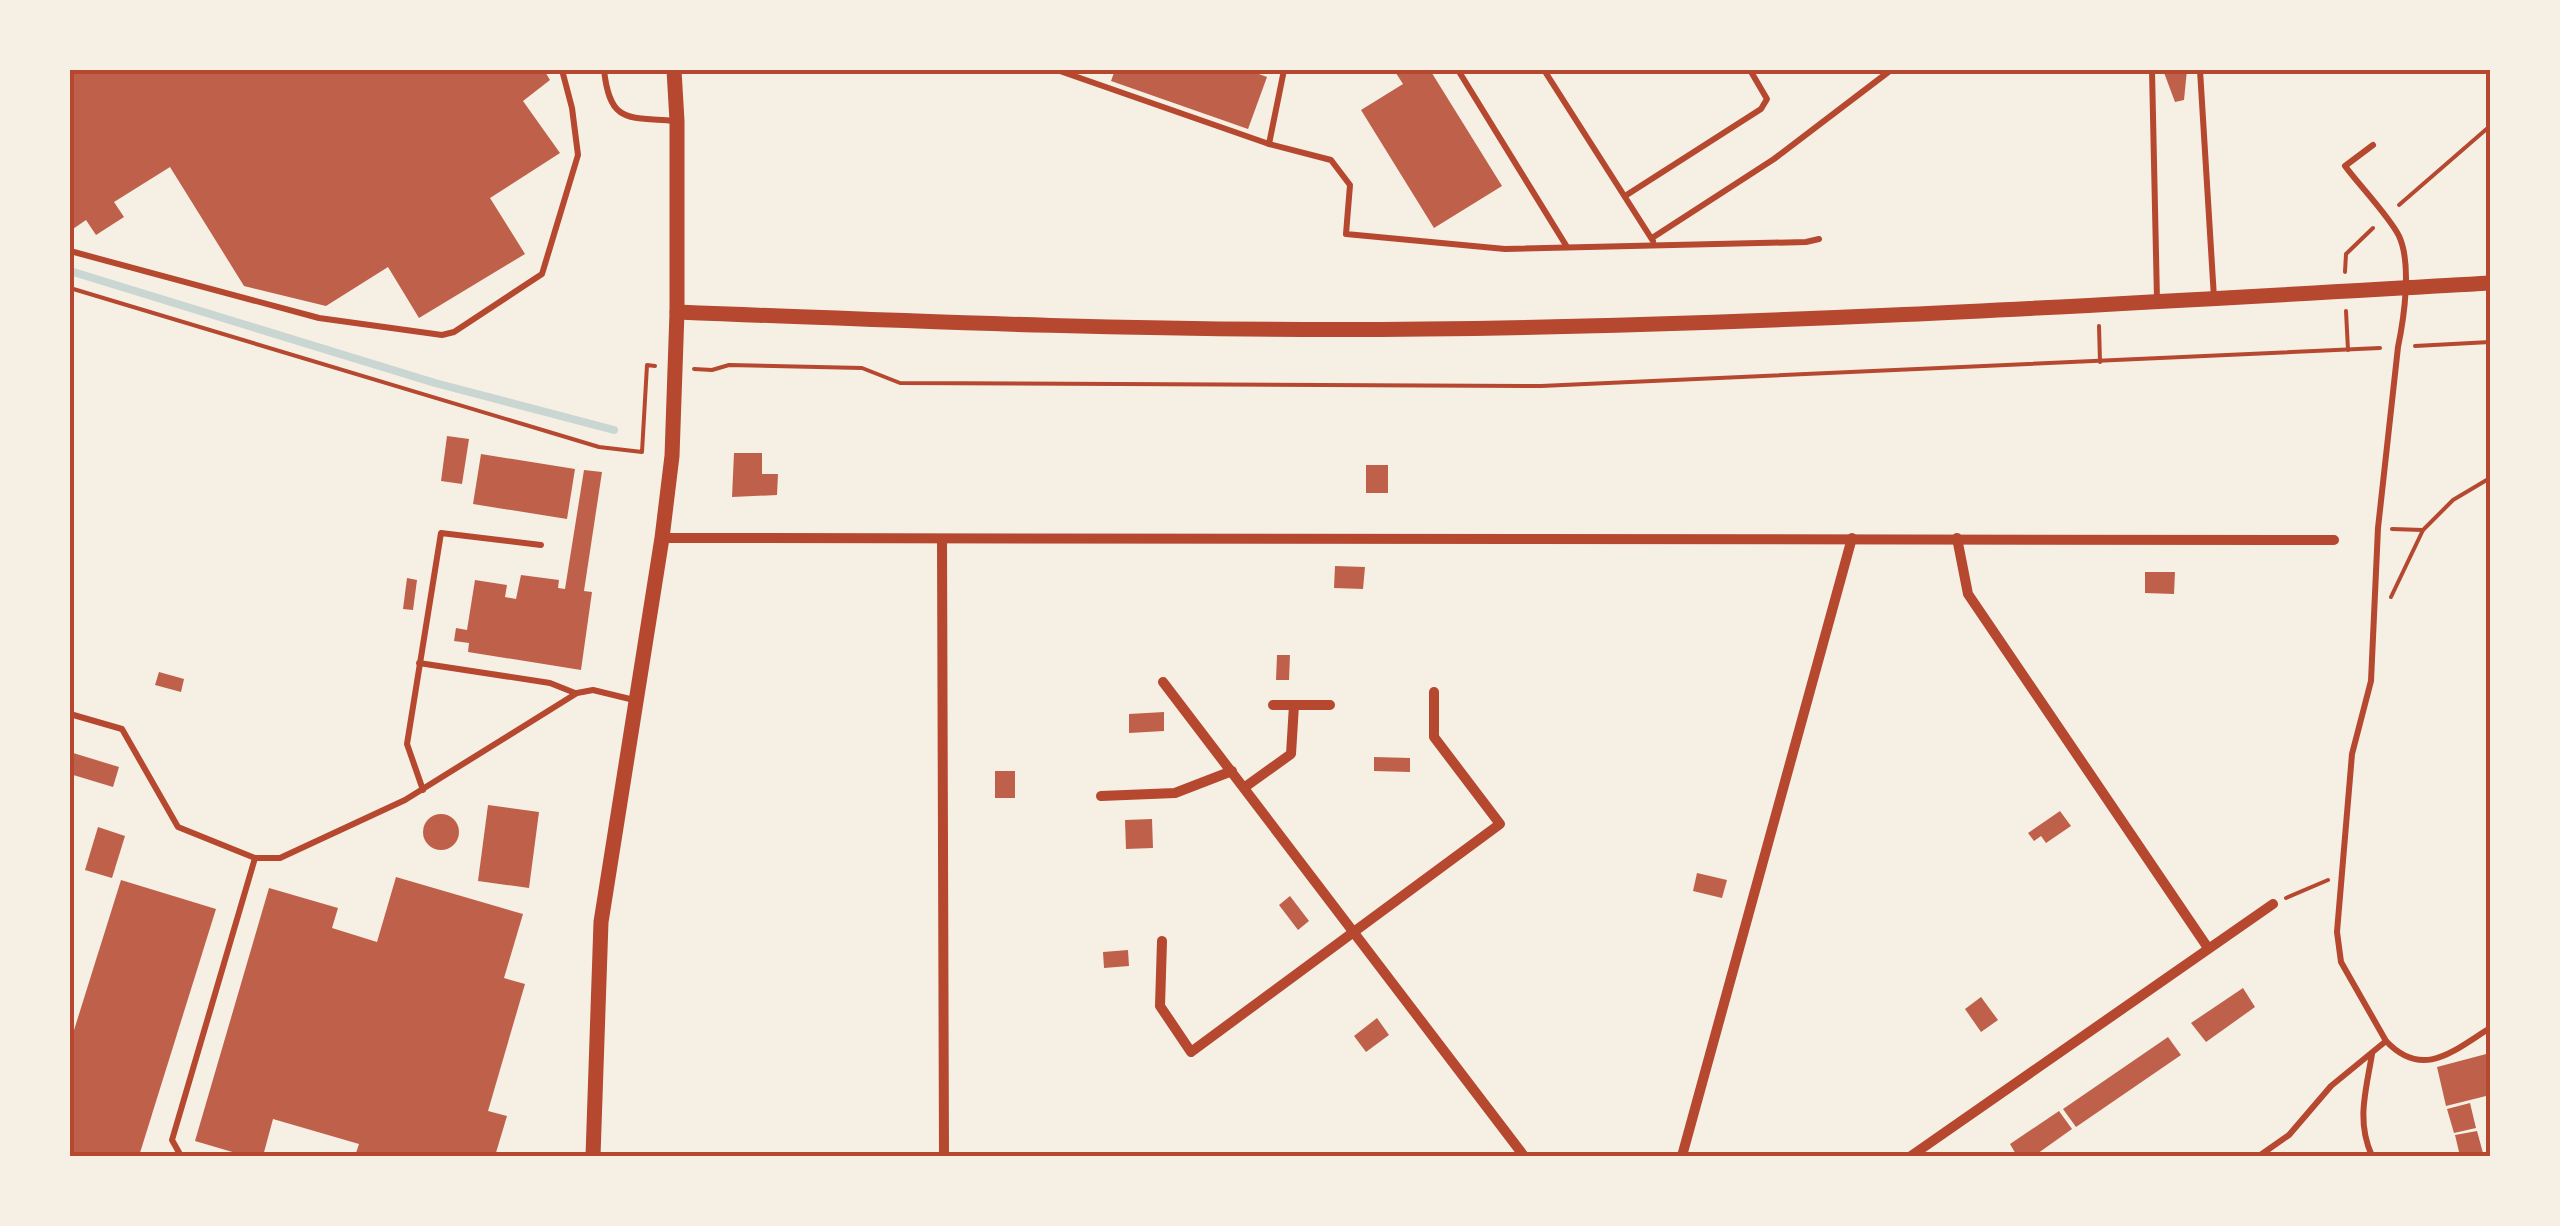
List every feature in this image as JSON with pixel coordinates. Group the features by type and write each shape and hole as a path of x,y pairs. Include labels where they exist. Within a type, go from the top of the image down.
{"street":[{"path":"593,1156 601,922 672,456 678,312 678,121 674,70"},
{"path":"678,312 1016,325 1423,330 1871,318 2490,283"},
{"path":"662,538 2334,540"},
{"path":"942,538 944,1156"},
{"path":"1682,1156 1852,538"},
{"path":"1956,538 1968,594 2208,948"},
{"path":"1163,682 1524,1156"},
{"path":"1162,941 1160,1006 1191,1052 1500,824 1434,736 1434,692"},
{"path":"1273,705 1330,705"},
{"path":"1244,788 1291,754 1294,705"},
{"path":"1101,796 1175,793 1232,771"},
{"path":"1912,1156 2273,904"}],"lane":[{"path":"70,251 320,318 442,335 454,332 542,274 578,154 562,70"},
{"path":"604,70 607,95 620,114 678,121"},
{"path":"1056,70 1269,144 1331,160 1350,185 1346,234 1505,250 1819,239"},
{"path":"1269,144 1284,70"},
{"path":"1458,70 1568,248"},
{"path":"1544,70 1657,246"},
{"path":"1625,196 1761,109 1768,99 1750,70"},
{"path":"1652,238 1774,159 1891,70"},
{"path":"2152,70 2158,301"},
{"path":"2200,70 2214,298"},
{"path":"2373,144 2345,166 2398,234 2404,253 2404,318 2378,528 2371,681 2352,754 2337,932 2341,962 2386,1041 2400,1056 2422,1062 2448,1054 2490,1028"},
{"path":"423,790 408,744 441,533 541,546"},
{"path":"419,663 550,683 576,693"},
{"path":"70,714 122,729 178,827 254,858 280,858 423,790 576,693 593,690 634,700"},
{"path":"181,1156 172,1140 254,858"},
{"path":"2260,1156 2289,1135 2331,1086 2386,1041"},
{"path":"2372,1156 2363,1136 2361,1115 2373,1052"}],"path":[{"path":"2346,254 2490,126"},
{"path":"70,288 599,447 642,452 647,366 712,370 729,365 862,368 900,383 1541,386 2490,342"},
{"path":"2391,598 2422,530 2453,500 2490,478"},
{"path":"2273,904 2342,875"}],"building":[{"path":"70,70 544,70 550,80 523,101 560,153 490,198 525,254 419,318 388,267 326,306 244,286 170,167 114,202 124,217 96,235 86,220 70,231"},
{"path":"1115,70 1248,70 1267,77 1248,129 1111,81"},
{"path":"1394,70 1430,70 1502,186 1434,228 1361,110 1403,84"},
{"path":"2163,70 2187,70 2184,100 2175,102"},
{"path":"447,436 469,439 462,484 441,481"},
{"path":"734,453 762,453 762,474 778,474 777,495 732,497"},
{"path":"481,454 575,469 567,519 473,504"},
{"path":"1366,465 1388,465 1388,493 1366,493"},
{"path":"584,470 602,472 584,591 592,592 581,670 468,652 469,643 454,641 456,628 467,630 475,580 507,585 505,597 516,599 521,575 559,580 558,588 565,589"},
{"path":"1335,566 1365,567 1363,589 1334,588"},
{"path":"2145,572 2175,572 2174,594 2145,593"},
{"path":"407,578 417,580 413,610 403,609"},
{"path":"1277,655 1290,655 1289,680 1276,680"},
{"path":"159,672 184,679 181,692 155,685"},
{"path":"1164,712 1164,731 1129,733 1129,714"},
{"path":"70,752 119,767 113,787 70,774"},
{"path":"1374,757 1410,758 1410,772 1374,771"},
{"path":"995,771 1015,771 1015,798 995,798"},
{"path":"488,805 539,812 529,888 478,881"},
{"path":"2060,811 2071,826 2046,843 2041,836 2034,841 2028,833"},
{"path":"441,814 453,820 459,832 453,844 441,850 429,844 423,832 429,820"},
{"path":"1152,819 1153,848 1126,849 1125,820"},
{"path":"98,827 125,836 112,878 85,870"},
{"path":"1697,873 1727,880 1722,898 1693,891"},
{"path":"396,877 523,914 504,978 525,984 488,1111 507,1116 495,1156 355,1156 359,1144 273,1119 263,1156 246,1156 195,1141 269,888 338,908 332,928 377,942"},
{"path":"121,880 216,909 139,1156 70,1156 70,1043"},
{"path":"1290,896 1309,921 1298,930 1279,905"},
{"path":"1128,950 1129,966 1104,968 1103,952"},
{"path":"2243,988 2255,1007 2206,1042 2191,1023"},
{"path":"1981,997 1998,1020 1981,1032 1965,1009"},
{"path":"1377,1018 1389,1035 1366,1052 1354,1036"},
{"path":"2168,1037 2181,1055 2076,1127 2063,1109"},
{"path":"2490,1053 2490,1095 2446,1106 2437,1067"},
{"path":"2470,1103 2476,1128 2454,1133 2447,1109"},
{"path":"2059,1111 2072,1129 2034,1156 2017,1156 2010,1144"},
{"path":"2477,1131 2483,1153 2460,1156 2455,1135"}],"waterway":[{"path":"70,271 435,383 614,430"}]}
